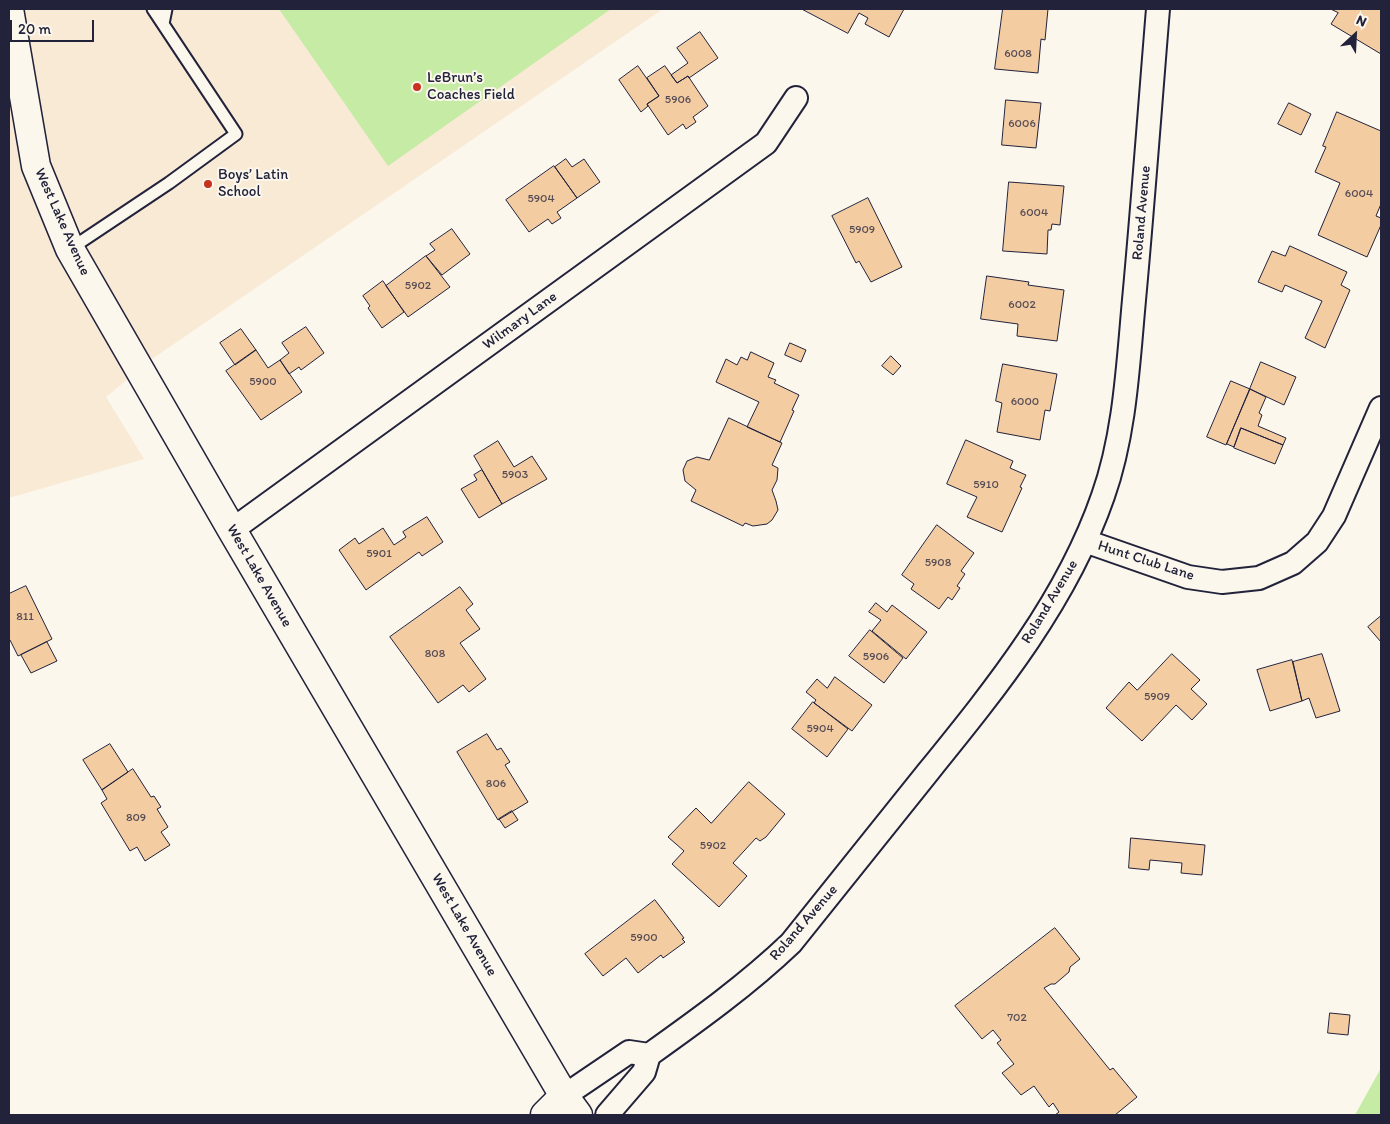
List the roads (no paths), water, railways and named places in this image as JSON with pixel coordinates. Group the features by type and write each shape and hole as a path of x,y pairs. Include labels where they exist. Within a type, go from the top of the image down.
{"street":[{"name":"West Lake Avenue","path":"9,9 36,166 70,248 232,530 571,1106"},
{"name":"Roland Avenue","path":"649,1055 763,970 791,943 957,736 1006,671 1047,613 1085,541 1104,494 1114,456 1127,377 1158,9"},
{"name":"Wilmary Lane","path":"232,530 766,143 796,98"},
{"name":"Hunt Club Lane","path":"1085,541 1188,577 1222,582 1260,578 1293,563 1317,542 1334,516 1381,408"},
{"path":"545,1115 571,1106 629,1052 649,1055 644,1072 606,1115"}],"lane":[{"path":"70,248 169,183 236,134 154,9"},
{"path":"163,24 166,9"}],"place":[{"name":"LeBrun’s Coaches Field","path":"417,87"},
{"name":"Boys’ Latin School","path":"208,184"}]}
